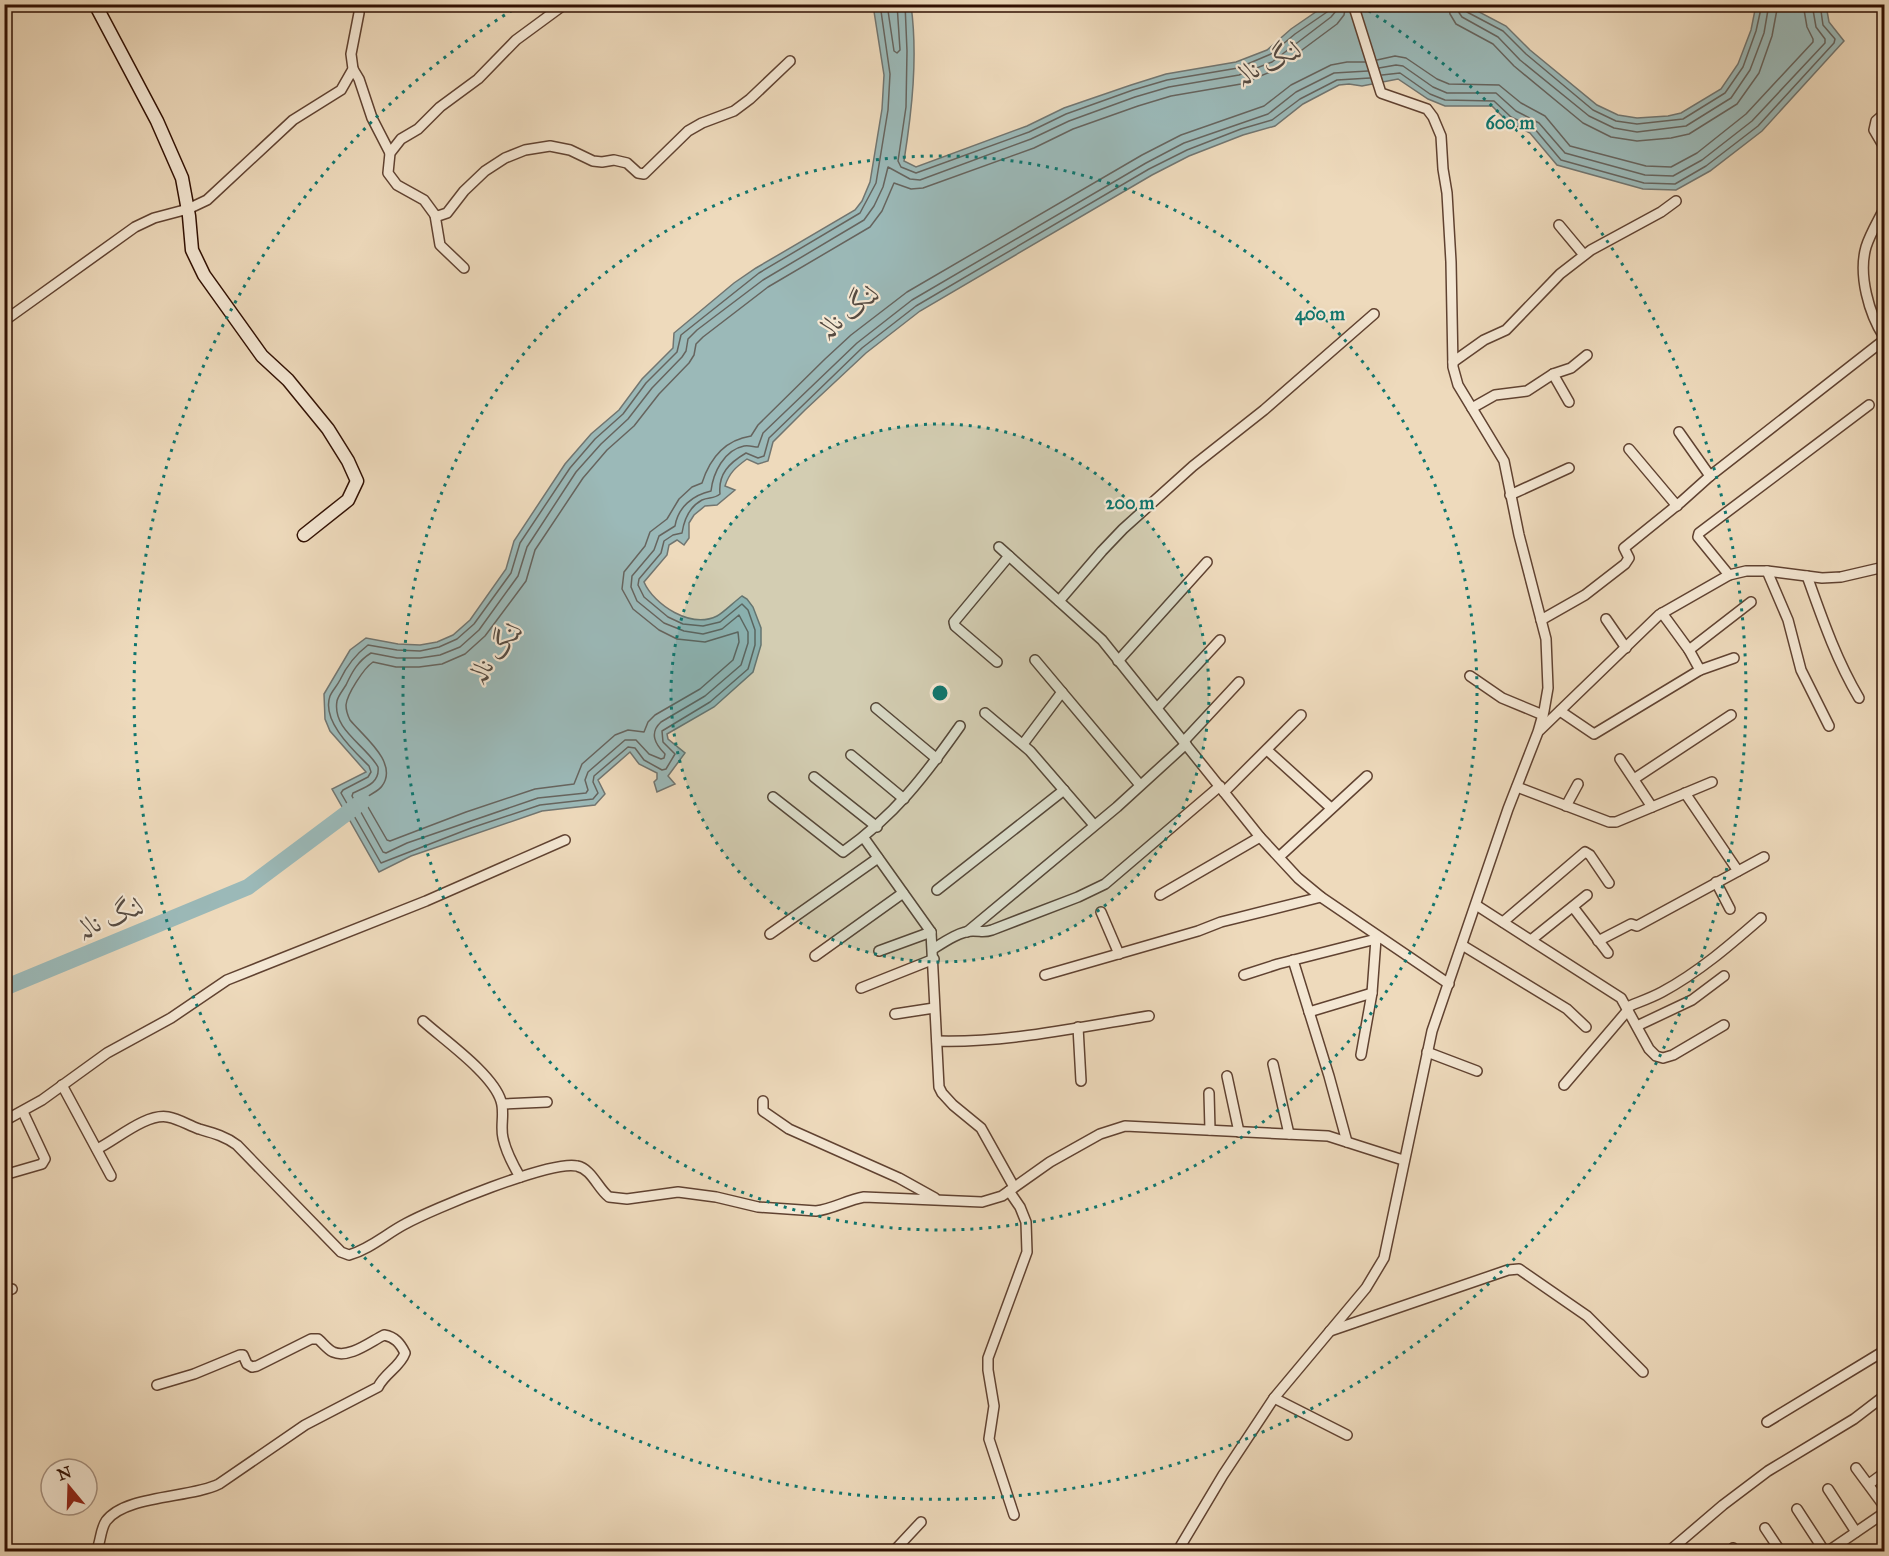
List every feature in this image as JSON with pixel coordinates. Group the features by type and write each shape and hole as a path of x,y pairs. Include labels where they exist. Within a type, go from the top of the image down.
{"street":[{"path":"95,4 157,121 182,178 192,250 204,275 262,356 288,380 328,429 348,461 357,481 348,500 304,535"},
{"path":"359,4 351,54 353,69 359,79 372,118 390,153"},
{"path":"464,268 440,245 435,215 424,200 397,185 390,178 387,167 390,153 406,135 418,129 440,107 478,79 516,40 565,4"},
{"path":"1177,1551 1223,1475 1274,1398 1366,1288 1384,1258 1432,1031 1538,732 1548,688 1545,639 1504,461 1458,385 1453,362 1448,205 1441,136 1427,109 1381,93 1353,4"},
{"path":"435,215 447,213 464,191 485,171 505,158 525,150 550,146 570,150 593,160 602,162 614,160 627,163 638,173 644,174 687,130 734,111 790,61"},
{"path":"4,321 135,227 154,218 201,204 217,192 293,120 341,90 353,69"},
{"path":"1884,114 1875,121 1874,130 1884,147"},
{"path":"1453,362 1484,340 1506,330 1560,274 1584,255 1661,212 1676,201"},
{"path":"1541,620 1585,596 1625,564 1629,558 1624,548 1677,506 1710,476 1884,338 1871,313 1863,271 1865,249 1884,209"},
{"path":"1559,225 1584,255"},
{"path":"1059,601 1123,529 1193,466 1264,410 1374,314"},
{"path":"1472,408 1495,395 1527,391 1552,374 1571,368 1587,355"},
{"path":"1552,374 1569,402"},
{"path":"1729,575 1698,537 1699,533 1869,405"},
{"path":"1679,432 1710,476"},
{"path":"1629,449 1677,506"},
{"path":"1510,495 1569,468"},
{"path":"999,547 1102,640 1260,837 1298,878 1378,939 1449,984"},
{"path":"998,662 955,626 954,622 1009,556"},
{"path":"1118,661 1207,562"},
{"path":"1538,732 1662,614 1729,575 1746,571 1822,578 1841,577 1884,567"},
{"path":"1767,572 1785,611 1801,670 1829,726"},
{"path":"1807,576 1829,639 1843,671 1859,698"},
{"path":"1689,650 1751,602"},
{"path":"1662,614 1701,670"},
{"path":"1606,619 1626,648"},
{"path":"1157,708 1220,639"},
{"path":"1560,711 1594,734 1701,670 1734,658"},
{"path":"1035,660 1140,785"},
{"path":"1470,676 1502,698 1543,715"},
{"path":"861,988 934,954 967,932 1140,785 1185,743 1239,682"},
{"path":"1023,744 1062,692"},
{"path":"876,708 937,759"},
{"path":"986,713 1023,744 1094,825"},
{"path":"967,932 983,933 992,930 1105,884 1268,750 1301,715"},
{"path":"1634,779 1731,715"},
{"path":"773,797 843,852 877,827 904,799 937,759 960,726"},
{"path":"1268,750 1331,808"},
{"path":"851,755 904,799"},
{"path":"1620,759 1652,807"},
{"path":"1279,857 1367,776"},
{"path":"814,777 877,827"},
{"path":"1517,787 1609,822 1616,822 1712,782"},
{"path":"1566,806 1578,784"},
{"path":"937,890 1064,790"},
{"path":"1685,794 1738,871"},
{"path":"1160,895 1260,837"},
{"path":"864,838 931,932 934,954 934,1008 939,1084 942,1093 981,1128 1026,1222 1027,1252 988,1358 994,1406 989,1439 1014,1515"},
{"path":"4,1121 23,1112 107,1053 171,1018 227,980 426,902 565,840"},
{"path":"1503,922 1585,852 1590,855 1609,883"},
{"path":"1598,941 1631,924 1637,926 1764,857"},
{"path":"770,934 878,858"},
{"path":"1716,882 1730,909"},
{"path":"815,956 903,893"},
{"path":"1531,940 1587,895"},
{"path":"1045,975 1198,931 1221,922 1321,897"},
{"path":"1476,905 1621,998 1649,1049 1656,1056 1663,1058 1673,1055 1724,1025"},
{"path":"1573,907 1608,953"},
{"path":"1101,912 1119,954"},
{"path":"1564,1085 1628,1009 1676,984 1718,956 1761,918"},
{"path":"879,951 931,932"},
{"path":"1244,975 1378,939"},
{"path":"1361,1056 1372,993 1378,939"},
{"path":"1462,945 1567,1009 1586,1027"},
{"path":"1293,960 1347,1142"},
{"path":"1636,1026 1686,1004 1724,976"},
{"path":"1309,1012 1372,993"},
{"path":"895,1014 934,1008"},
{"path":"937,1041 983,1040 1149,1016"},
{"path":"423,1021 486,1076 499,1095 502,1104 502,1137 520,1177"},
{"path":"1078,1027 1081,1081"},
{"path":"1427,1052 1477,1071"},
{"path":"1273,1064 1289,1134"},
{"path":"1227,1076 1239,1132"},
{"path":"62,1085 111,1176"},
{"path":"1209,1093 1210,1130"},
{"path":"763,1101 763,1111 789,1129 899,1178 937,1199"},
{"path":"502,1104 547,1102"},
{"path":"4,1175 42,1164 45,1159 23,1112"},
{"path":"97,1149 145,1122 162,1117 179,1120 218,1134 237,1145 341,1252 349,1255 378,1242 405,1224 520,1177 566,1165 578,1166 588,1173 609,1197 627,1199 678,1192 716,1197 758,1208 816,1211 864,1197 982,1202 1002,1196 1050,1162 1100,1134 1125,1126 1328,1136 1403,1160"},
{"path":"1328,1332 1508,1270 1519,1269 1587,1316 1643,1372"},
{"path":"96,1551 108,1518 124,1508 175,1494 210,1489 219,1484 305,1425 378,1387 383,1378 401,1361 405,1353 399,1343 390,1336 384,1335 349,1352 336,1353 318,1339 311,1339 257,1366 252,1367 247,1364 243,1355 240,1354 194,1374 157,1385"},
{"path":"1767,1422 1884,1351"},
{"path":"1668,1551 1767,1471 1854,1419 1884,1396"},
{"path":"1274,1398 1347,1435"},
{"path":"1856,1468 1884,1506"},
{"path":"1869,1485 1884,1473"},
{"path":"1828,1489 1856,1532"},
{"path":"1797,1509 1826,1551 1884,1513"},
{"path":"893,1551 921,1522"},
{"path":"1765,1528 1780,1551"}],"water":[{"path":"873,5 911,5 914,44 913,83 904,161 916,167 1027,126 1064,108 1131,85 1166,74 1236,62 1267,50 1291,29 1326,5 1466,5 1506,26 1530,50 1597,105 1618,115 1637,118 1681,113 1721,89 1738,64 1751,30 1756,5 1826,5 1829,22 1844,41 1762,131 1710,171 1676,190 1643,189 1557,165 1530,133 1508,122 1492,106 1445,106 1428,99 1398,79 1362,86 1339,85 1303,104 1275,126 1243,135 1189,156 1152,175 920,311 866,353 805,410 773,442 768,461 758,464 747,459 736,468 725,486 735,490 717,505 705,506 694,515 689,523 689,538 684,545 677,540 669,545 667,555 644,582 656,599 685,617 707,619 717,616 742,596 753,607 761,628 761,645 753,672 714,707 667,734 668,739 685,753 668,776 675,784 657,792 654,782 657,779 657,773 639,764 630,752 598,780 605,794 595,805 542,811 411,856 379,872 332,789 366,772 330,731 325,719 324,694 350,650 366,638 398,644 420,645 437,642 453,635 470,620 506,569 514,541 565,464 591,434 619,410 642,379 673,348 674,333 734,283 756,268 855,210 862,201 870,182 882,109 884,75"}],"waterway":[{"name":"لنگ نالہ","path":"4,988 248,887 363,801"}]}
